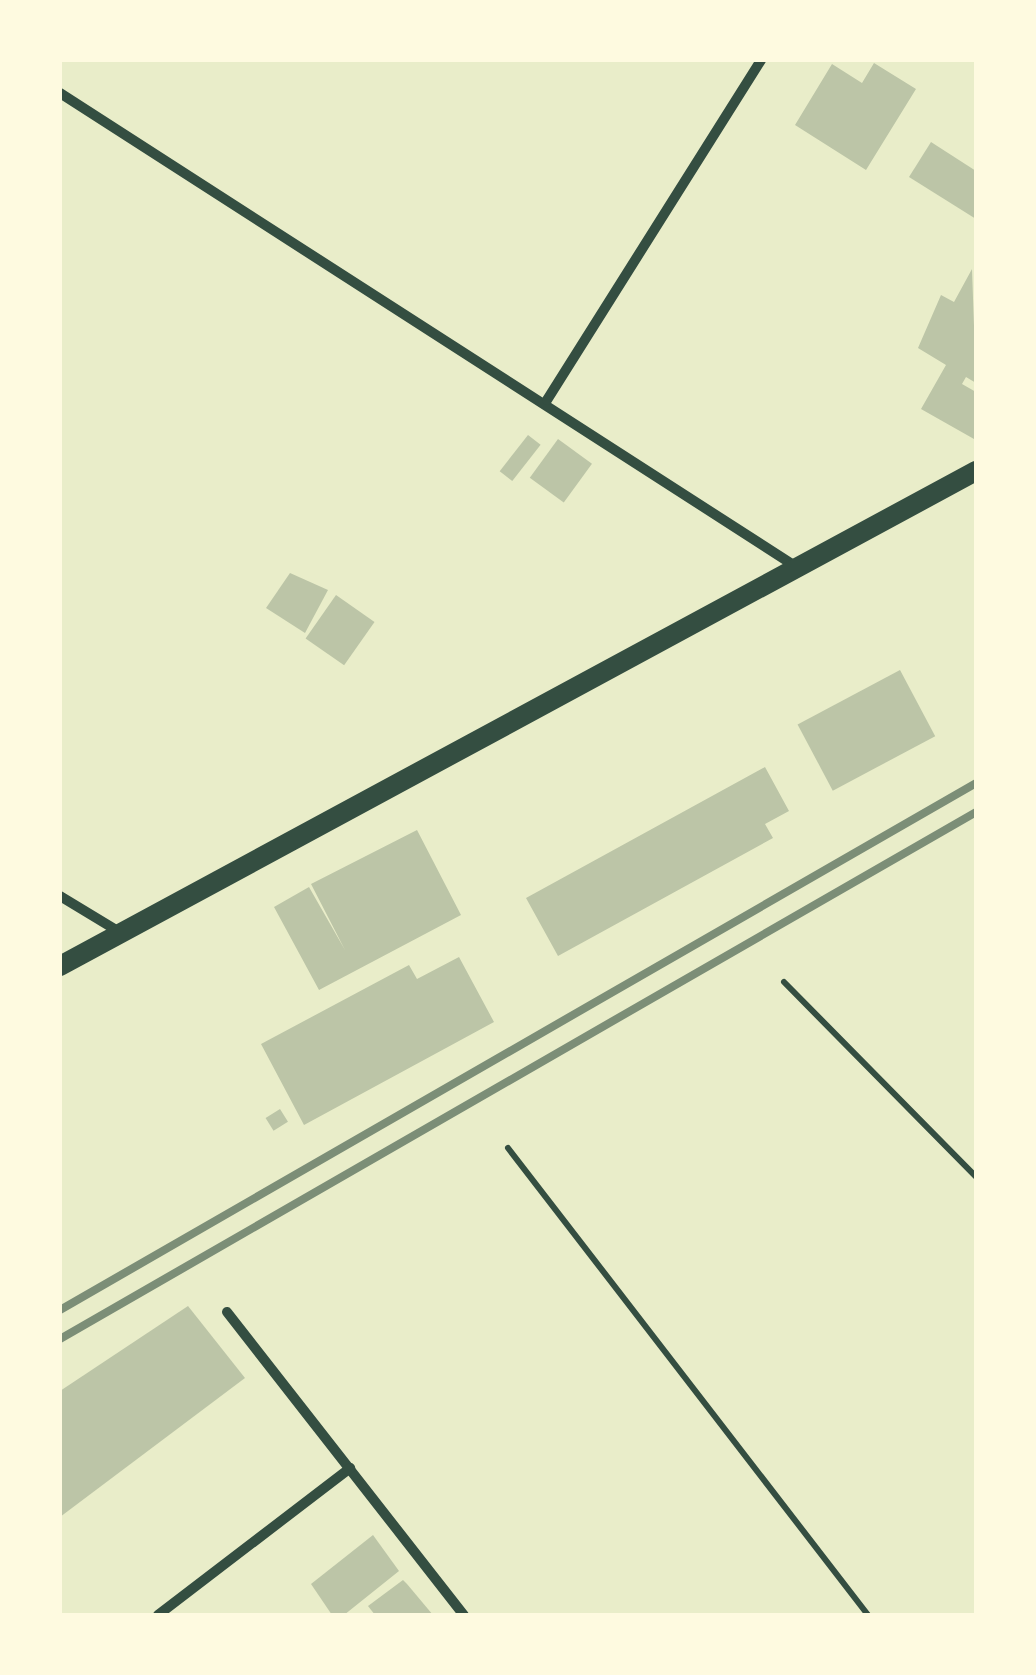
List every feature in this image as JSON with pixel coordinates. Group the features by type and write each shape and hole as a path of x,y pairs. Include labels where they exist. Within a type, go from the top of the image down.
{"main road":[{"path":"60,966 976,472"}],"street":[{"path":"547,400 761,60"},
{"path":"60,94 547,400 796,566"},
{"path":"60,896 122,934"},
{"path":"227,1312 464,1615"},
{"path":"158,1615 350,1468"}],"path":[{"path":"784,982 976,1176"},
{"path":"508,1148 868,1615"}],"building":[{"path":"874,63 916,89 866,170 795,125 832,64 862,83"},
{"path":"931,142 976,171 976,219 909,177"},
{"path":"972,269 976,383 966,377 962,384 976,392 974,439 921,409 946,365 918,348 941,295 954,302"},
{"path":"528,435 541,445 512,481 500,471"},
{"path":"558,439 592,464 564,503 530,478"},
{"path":"290,573 328,590 305,633 266,608"},
{"path":"336,595 375,622 344,665 306,638"},
{"path":"900,670 935,736 833,791 798,724"},
{"path":"765,767 789,811 765,824 773,838 558,956 526,898"},
{"path":"417,830 461,915 319,990 274,907 309,887 345,950 311,884"},
{"path":"459,957 494,1022 304,1125 261,1044 409,965 417,979"},
{"path":"280,1109 288,1122 274,1131 266,1118"},
{"path":"188,1306 245,1378 60,1517 60,1391"},
{"path":"373,1535 399,1571 344,1615 332,1615 311,1584"},
{"path":"403,1580 433,1615 375,1615 368,1606"}],"railway":[{"path":"60,1310 976,783"},
{"path":"60,1339 976,812"}]}
